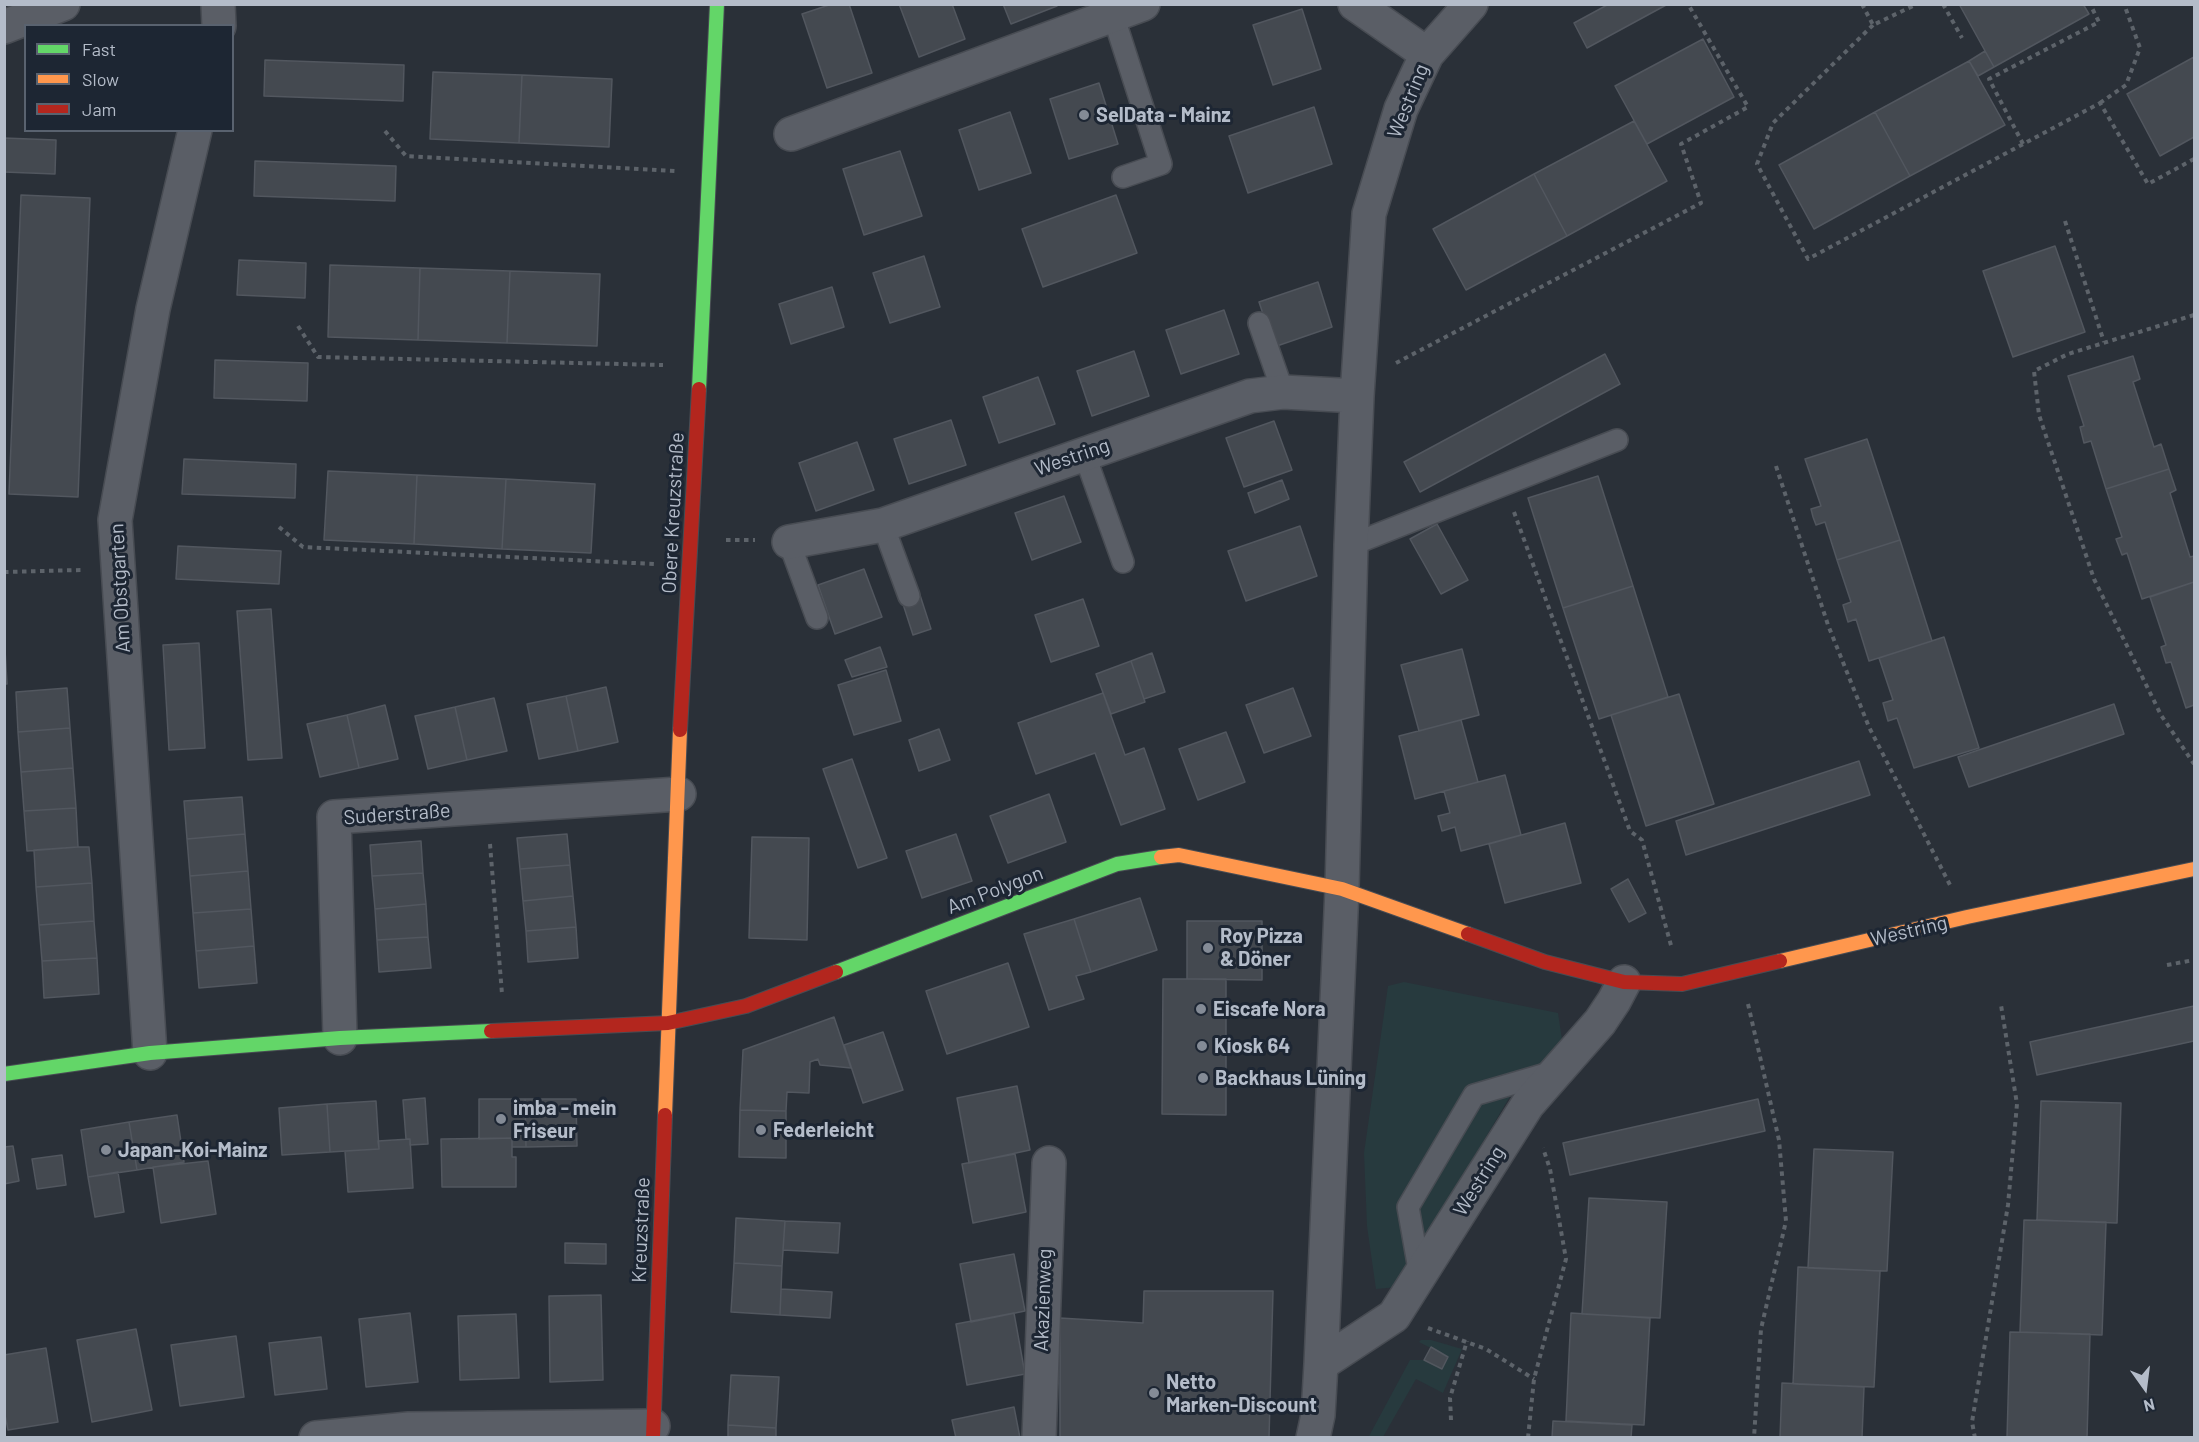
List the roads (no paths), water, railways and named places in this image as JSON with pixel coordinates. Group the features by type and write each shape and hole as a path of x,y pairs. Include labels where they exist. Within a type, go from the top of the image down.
{"street":[{"path":"4,27 63,4"},
{"path":"218,4 219,24"},
{"name":"Obere Kreuzstraße","path":"668,1023 681,704 690,569 717,4"},
{"name":"Westring","path":"1355,4 1427,54"},
{"name":"Westring","path":"1313,1437 1318,1415 1321,1364 1342,889 1351,545 1358,382 1369,214 1401,109 1427,54 1471,4"},
{"path":"791,134 1128,10"},
{"name":"Am Obstgarten","path":"150,1053 115,520 153,309 195,132"},
{"name":"Westring","path":"789,542 883,525 1250,396 1358,382"},
{"name":"Suderstraße","path":"340,1038 334,817 679,794"},
{"name":"Am Polygon","path":"668,1023 746,1006 1117,864 1147,858 1179,855 1342,889"},
{"name":"Westring","path":"1342,889 1545,962 1624,982 1682,984 1967,917 2194,868"},
{"name":"Westring","path":"1321,1364 1394,1316 1528,1104 1600,1022 1624,982"},
{"path":"4,1074 150,1053 340,1038 668,1023"},
{"name":"Kreuzstraße","path":"653,1432 668,1023"},
{"name":"Akazienweg","path":"1039,1437 1049,1163"},
{"path":"316,1437 409,1428 653,1432"}],"lane":[{"path":"1123,177 1161,164 1128,10"},
{"path":"1259,322 1283,392"},
{"path":"1351,545 1617,440"},
{"path":"1084,453 1123,562"},
{"path":"883,525 909,596"},
{"path":"789,542 817,618"},
{"path":"1420,1275 1408,1207 1474,1095 1558,1071"}],"place":[{"name":"SelData - Mainz","path":"1084,115"},
{"name":"Roy Pizza & Döner","path":"1208,948"},
{"name":"Eiscafe Nora","path":"1201,1009"},
{"name":"Kiosk 64","path":"1202,1046"},
{"name":"Backhaus Lüning","path":"1203,1078"},
{"name":"imba - mein Friseur","path":"501,1119"},
{"name":"Federleicht","path":"761,1130"},
{"name":"Japan-Koi-Mainz","path":"106,1150"},
{"name":"Netto Marken-Discount","path":"1154,1393"}]}
